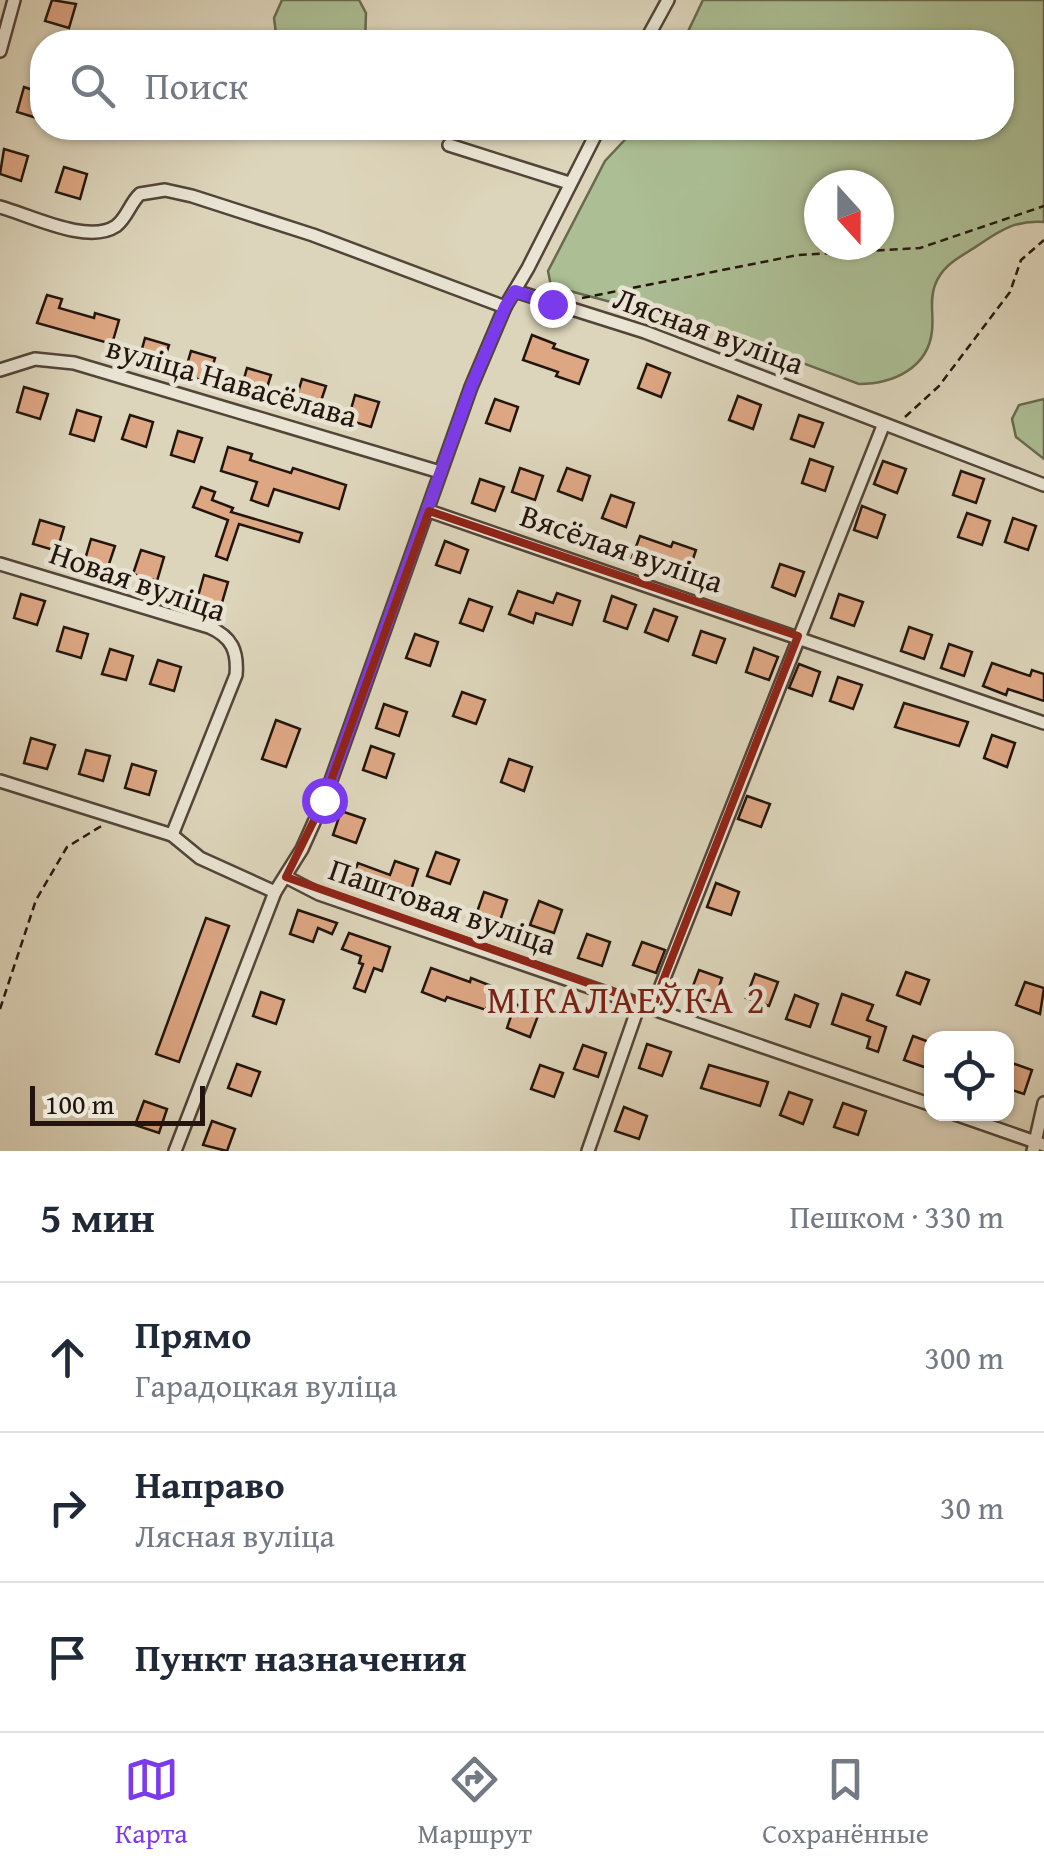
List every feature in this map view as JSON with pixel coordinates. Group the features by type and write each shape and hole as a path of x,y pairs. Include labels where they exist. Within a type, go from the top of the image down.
{"street":[{"path":"0,51 14,0"},
{"path":"652,30 668,0"},
{"path":"174,1151 275,892 286,878 324,800 440,472 505,307 592,140"},
{"path":"449,145 569,183"},
{"path":"0,207 76,231 93,232 120,224 140,194 166,190 313,235 505,307"},
{"name":"Лясная вуліца","path":"515,291 645,332 1044,485"},
{"name":"вуліца Навасёлава","path":"3,368 35,358 74,363 440,472"},
{"path":"588,1151 798,636 888,427"},
{"name":"Вясёлая вуліца","path":"429,512 798,636 1044,724"},
{"name":"Новая вуліца","path":"0,564 209,627 229,640 236,650 236,675 172,836"},
{"path":"0,782 172,836 200,858 275,892"},
{"name":"Паштовая вуліца","path":"286,878 319,894 924,1102"},
{"path":"974,1121 1038,1146 1037,1124 1044,1103"}],"path":[{"path":"552,304 798,254 920,248 1044,206"},
{"path":"888,427 939,386 1010,292 1021,260 1044,240"},
{"path":"0,1009 36,900 67,847 115,818"}],"highlighted area":[{"path":"429,511 798,636 653,1006 286,877 324,800"}],"green space":[{"path":"282,0 359,0 366,13 365,30 276,30 274,18"},
{"path":"703,0 1044,0 1044,222 1026,222 1003,230 948,266 933,291 929,344 924,355 907,371 884,381 859,384 708,328 551,286 548,271 605,161 625,140 1014,140 1014,30 689,30"},
{"path":"1044,399 1044,459 1016,437 1012,419 1019,405"}],"building":[{"path":"52,0 76,4 69,28 45,21"},
{"path":"24,87 30,89 30,116 17,112"},
{"path":"4,149 28,156 21,181 0,174"},
{"path":"64,167 87,174 80,199 56,192"},
{"path":"47,295 62,299 59,308 119,320 112,344 37,323"},
{"path":"532,335 555,344 553,348 588,360 579,384 523,360"},
{"path":"145,338 169,345 161,370 138,363"},
{"path":"191,351 215,358 208,382 184,375"},
{"path":"647,364 670,373 661,397 638,388"},
{"path":"247,368 271,375 263,400 240,393"},
{"path":"302,379 326,386 318,410 295,403"},
{"path":"24,387 48,394 40,419 17,412"},
{"path":"355,395 379,402 371,427 348,420"},
{"path":"738,396 761,405 753,429 729,420"},
{"path":"495,399 518,407 510,431 486,423"},
{"path":"77,410 101,417 94,441 70,434"},
{"path":"130,415 153,422 146,447 122,439"},
{"path":"799,415 823,423 814,447 791,439"},
{"path":"178,431 202,438 194,462 171,455"},
{"path":"228,447 252,454 250,460 291,473 293,468 346,485 339,509 274,489 268,506 251,500 257,482 221,471"},
{"path":"810,459 833,467 825,491 802,483"},
{"path":"883,461 906,469 897,493 874,484"},
{"path":"520,468 543,476 535,500 512,492"},
{"path":"567,468 590,476 582,500 558,491"},
{"path":"961,471 984,479 976,503 953,495"},
{"path":"480,479 504,487 495,511 472,503"},
{"path":"201,487 215,492 212,500 233,508 231,512 302,533 299,542 239,524 227,560 216,556 228,520 193,507"},
{"path":"611,495 634,503 626,527 602,518"},
{"path":"862,506 885,515 877,538 854,530"},
{"path":"967,513 990,521 982,545 958,537"},
{"path":"1013,518 1036,526 1028,550 1005,542"},
{"path":"40,520 64,527 57,551 33,544"},
{"path":"640,536 671,547 673,542 696,550 688,574 656,563 655,568 631,560"},
{"path":"91,539 115,546 107,570 84,563"},
{"path":"445,541 468,550 460,573 436,565"},
{"path":"141,550 164,557 157,581 133,574"},
{"path":"780,564 804,572 795,596 772,587"},
{"path":"204,575 228,582 221,606 197,600"},
{"path":"518,591 553,603 557,593 580,601 572,625 536,613 533,623 509,614"},
{"path":"21,594 45,601 37,625 14,618"},
{"path":"839,594 863,602 854,626 831,618"},
{"path":"612,596 636,605 627,629 604,621"},
{"path":"469,599 492,607 483,631 460,623"},
{"path":"654,609 677,617 668,641 645,632"},
{"path":"64,627 88,634 81,658 57,651"},
{"path":"909,627 932,635 924,659 901,651"},
{"path":"701,631 725,639 716,663 693,655"},
{"path":"415,634 438,642 430,666 406,658"},
{"path":"949,644 972,652 964,676 941,668"},
{"path":"754,648 778,657 769,680 746,672"},
{"path":"110,649 133,656 126,680 102,674"},
{"path":"158,660 181,667 174,691 150,684"},
{"path":"992,663 1030,676 1032,670 1044,674 1044,701 1008,689 1006,695 983,686"},
{"path":"799,664 820,672 812,696 789,688"},
{"path":"838,677 862,685 853,709 830,701"},
{"path":"462,692 485,700 476,724 453,716"},
{"path":"904,703 968,722 959,746 895,727"},
{"path":"384,704 407,712 399,736 376,728"},
{"path":"276,720 300,729 286,767 262,759"},
{"path":"992,735 1015,743 1007,767 984,758"},
{"path":"31,738 55,745 47,769 24,763"},
{"path":"371,746 394,754 386,778 363,770"},
{"path":"86,750 110,756 103,781 79,774"},
{"path":"509,759 532,767 524,791 501,782"},
{"path":"132,764 156,771 149,795 125,788"},
{"path":"747,796 770,804 761,827 738,819"},
{"path":"341,811 365,819 356,843 333,835"},
{"path":"436,852 459,860 450,884 427,876"},
{"path":"395,861 418,869 410,893 354,873 358,863 390,875"},
{"path":"716,883 739,892 731,915 707,907"},
{"path":"484,892 507,900 499,924 476,915"},
{"path":"539,901 562,910 554,933 530,925"},
{"path":"298,910 337,923 332,934 318,928 313,942 290,934"},
{"path":"206,918 229,926 179,1062 156,1054"},
{"path":"349,933 390,947 382,971 374,968 365,992 354,988 363,964 359,963 361,956 342,949"},
{"path":"587,934 610,942 602,966 578,958"},
{"path":"642,942 665,950 656,973 633,965"},
{"path":"431,968 494,987 486,1010 422,992"},
{"path":"699,970 722,978 714,1002 690,994"},
{"path":"906,972 929,980 920,1004 897,995"},
{"path":"755,974 778,982 769,1006 746,998"},
{"path":"1025,982 1044,988 1040,1014 1016,1005"},
{"path":"261,992 284,1000 276,1024 253,1016"},
{"path":"842,994 873,1005 867,1020 886,1027 878,1052 867,1048 870,1037 832,1024"},
{"path":"795,995 818,1004 810,1027 786,1019"},
{"path":"515,1004 539,1013 530,1037 507,1028"},
{"path":"913,1036 924,1040 924,1067 904,1060"},
{"path":"647,1044 671,1052 662,1076 639,1068"},
{"path":"583,1045 606,1053 598,1077 574,1069"},
{"path":"237,1064 260,1072 251,1096 228,1088"},
{"path":"1014,1064 1032,1070 1024,1094 1014,1091"},
{"path":"540,1065 563,1073 554,1097 531,1089"},
{"path":"709,1065 768,1082 760,1106 701,1088"},
{"path":"789,1092 812,1100 803,1124 780,1115"},
{"path":"144,1101 167,1109 159,1133 135,1125"},
{"path":"843,1103 866,1111 858,1135 834,1127"},
{"path":"624,1107 647,1116 639,1139 615,1131"},
{"path":"212,1121 235,1129 227,1151 203,1145"}],"district":[{"name":"МІКАЛАЕЎКА 2","path":"627,999"}],"route":[{"path":"324,800 471,387 505,307 515,291 552,304"}]}
